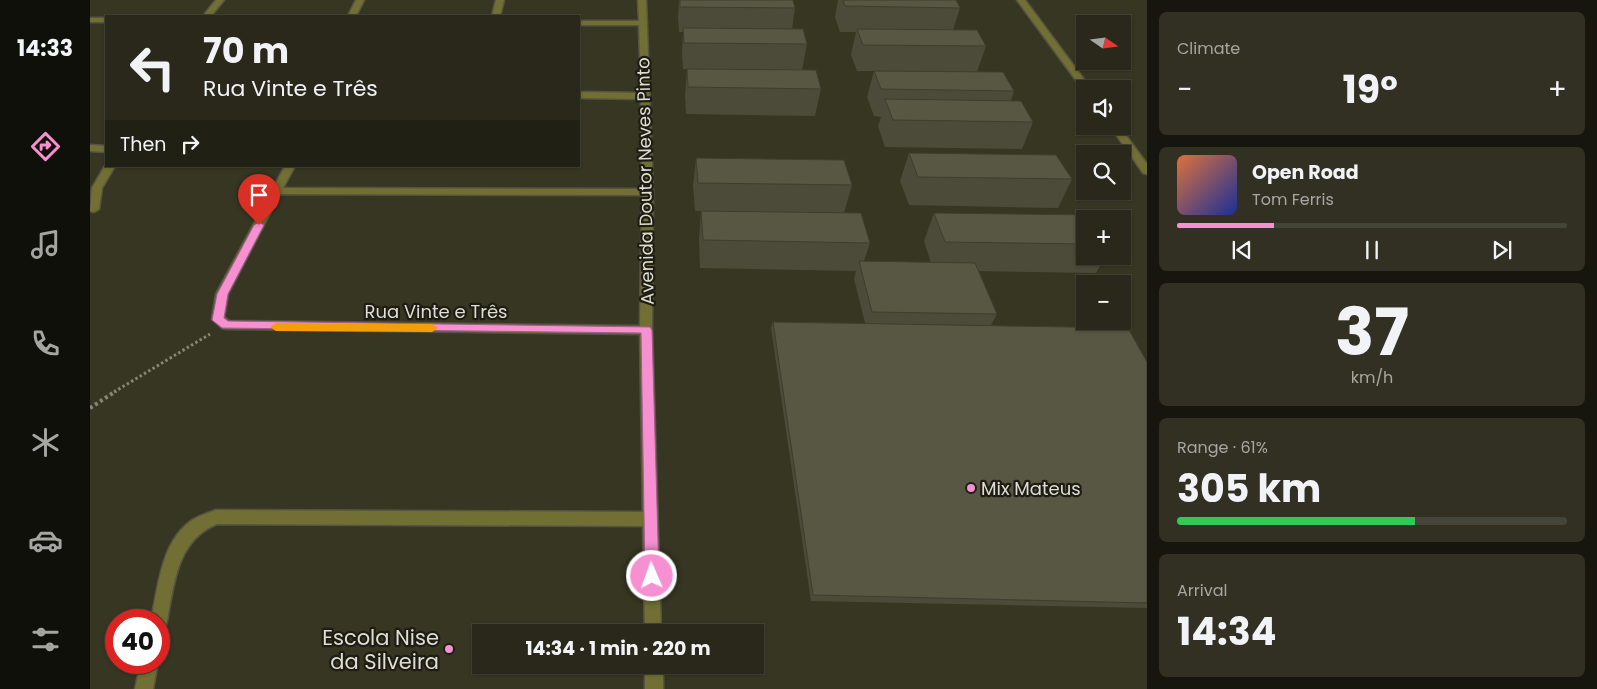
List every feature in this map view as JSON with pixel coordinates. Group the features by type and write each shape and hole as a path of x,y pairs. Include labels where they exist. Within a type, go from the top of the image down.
{"street":[{"path":"208,15 220,0"},
{"path":"352,15 360,0"},
{"path":"496,15 500,0"},
{"name":"Avenida Doutor Neves Pinto","path":"642,0 648,192 646,330 653,624"},
{"path":"1021,0 1079,80"},
{"path":"90,20 105,20"},
{"path":"580,22 643,23"},
{"path":"580,95 646,96"},
{"path":"1121,135 1147,171"},
{"path":"90,148 105,149"},
{"path":"94,209 97,188 109,167"},
{"path":"226,325 218,320 222,294 289,167"},
{"path":"277,191 648,192"},
{"name":"Rua Vinte e Três","path":"226,325 646,330"},
{"path":"162,609 172,562 180,542 196,526 216,517 650,519"},
{"path":"144,689 147,674"},
{"path":"654,674 654,689"}],"path":[{"path":"90,408 139,376 226,325"}],"building":[{"path":"680,0 793,0 795,8 680,7"},
{"path":"843,0 956,0 960,8 845,6"},
{"path":"683,28 803,29 807,44 684,43"},
{"path":"857,29 977,30 986,46 863,45"},
{"path":"687,69 816,70 821,89 688,87"},
{"path":"874,71 1003,72 1014,91 881,89"},
{"path":"885,99 1021,101 1033,122 893,120"},
{"path":"909,153 1056,155 1072,179 918,177"},
{"path":"696,158 844,160 852,185 698,183"},
{"path":"701,211 861,213 870,243 703,240"},
{"path":"934,213 1076,215 1076,244 945,242"},
{"path":"859,261 975,263 997,314 872,312"},
{"name":"Mix Mateus","path":"773,322 1076,327 1076,330 1129,330 1147,362 1147,603 813,595"}],"slow traffic":[{"path":"276,327 432,328"}],"place":[{"name":"Mix Mateus","path":"971,488"},
{"name":"Escola Nise da Silveira","path":"449,649"}],"route":[{"path":"259,225 222,294 218,320 226,325 236,327 646,330 652,576"}]}
